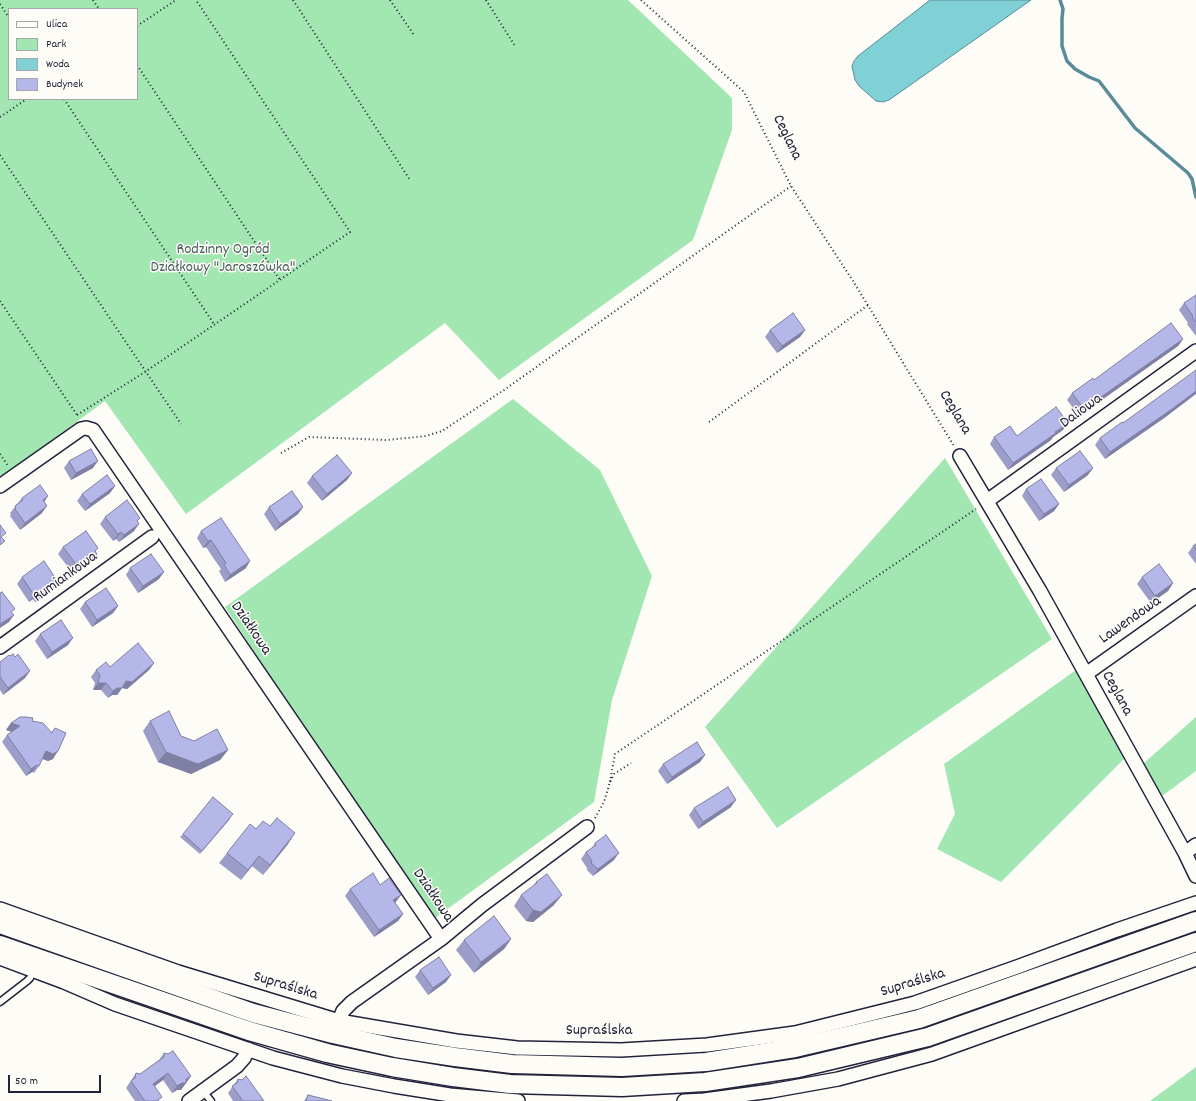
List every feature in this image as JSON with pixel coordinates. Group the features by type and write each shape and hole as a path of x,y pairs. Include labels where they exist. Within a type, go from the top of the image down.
{"main road":[{"path":"0,924 253,1013 332,1034 396,1048 512,1064 622,1067 714,1061 795,1048 919,1018 1196,921"},
{"path":"0,945 248,1031 327,1053 392,1067 510,1084 622,1087 705,1082 798,1068 928,1037 1196,942"}],"street":[{"name":"Daliowa","path":"987,501 1196,351"},
{"name":"Działkowa","path":"0,486 81,429 86,428 93,430 441,940"},
{"name":"Ceglana","path":"960,456 1086,674 1196,876"},
{"name":"Rumiankowa","path":"0,647 152,537"},
{"name":"Lawendowa","path":"1086,674 1196,596"},
{"name":"Działkowa","path":"339,1021 343,1011 352,1002 441,940 482,905 587,827"},
{"path":"1184,853 1196,845"},
{"name":"Supraślska","path":"0,909 178,972 339,1021 456,1042 517,1048 621,1050 714,1044 795,1033 915,1003 1196,903"},
{"path":"0,958 34,970 115,1004 273,1058 342,1076 394,1086 450,1095 518,1101"},
{"path":"684,1101 770,1096 932,1054 1196,959"},
{"path":"189,1101 207,1096 244,1058 248,1049"}],"lane":[{"path":"0,1002 27,981 34,970"}],"path":[{"path":"138,25 176,0"},
{"path":"0,300 77,415 145,372 350,232 196,0"},
{"path":"293,0 410,180"},
{"path":"390,0 414,35"},
{"path":"486,0 515,46"},
{"name":"Ceglana","path":"641,0 744,92 791,186 868,305 960,456"},
{"path":"0,4 8,16"},
{"path":"138,67 280,280"},
{"path":"0,117 26,100"},
{"path":"65,100 214,325"},
{"path":"0,155 181,424"},
{"path":"281,453 309,438 387,440 426,436 442,431 504,390 791,186"},
{"path":"709,422 868,305"},
{"path":"0,454 8,466 4,468"},
{"path":"587,827 598,815 604,802 610,782 615,754 987,501"},
{"path":"610,782 614,774 631,763"}],"green space":[{"name":"Rodzinny Ogród Działkowy \"Jaroszówka\"","path":"0,0 628,0 732,98 732,130 693,240 499,380 445,323 186,514 105,401 0,478"},
{"path":"513,399 600,470 652,576 612,700 594,802 431,921 225,607"},
{"path":"945,458 1052,639 777,828 705,727"},
{"path":"1076,670 1126,757 1001,882 937,849 955,814 944,764"},
{"path":"1196,717 1196,771 1162,796 1144,763"},
{"path":"1196,1067 1196,1101 1150,1101"}],"water":[{"path":"930,0 1031,0 889,100 883,102 876,101 859,86 855,80 852,66 854,61 858,56"}],"building":[{"path":"1196,295 1196,322 1184,303"},
{"path":"793,313 805,330 782,346 770,330"},
{"path":"1171,323 1183,339 1084,409 1072,393 1093,378 1094,380"},
{"path":"1196,370 1196,391 1110,452 1100,438"},
{"path":"1056,407 1068,423 1013,463 994,437 1010,426 1017,436"},
{"path":"91,449 98,461 76,473 69,461"},
{"path":"1080,451 1093,468 1069,485 1056,468"},
{"path":"337,455 352,473 327,494 312,476"},
{"path":"107,475 115,486 90,504 82,494"},
{"path":"1041,479 1059,504 1044,514 1026,489"},
{"path":"40,485 48,496 43,500 47,506 25,523 15,509 15,506 23,500 22,498"},
{"path":"292,491 303,507 280,524 269,507"},
{"path":"127,500 140,518 137,521 139,524 124,535 121,532 118,534 105,517"},
{"path":"221,518 250,561 230,575 224,564 226,563 219,552 211,540 208,541 201,531"},
{"path":"0,525 6,533 1,537 5,541 0,545"},
{"path":"86,531 98,548 95,551 97,554 82,565 79,562 76,564 63,547"},
{"path":"151,554 164,572 143,586 130,568"},
{"path":"44,561 56,579 53,581 56,585 43,594 40,595 38,592 34,595 22,577"},
{"path":"1159,564 1173,583 1155,596 1142,577"},
{"path":"106,588 118,606 97,620 85,602"},
{"path":"2,592 15,609 11,612 14,615 0,624 0,593"},
{"path":"61,620 73,638 52,652 40,634"},
{"path":"138,643 154,663 132,682 126,681 122,688 117,688 113,691 106,683 98,683 100,675 96,670 106,662 110,667"},
{"path":"13,654 15,657 18,654 30,671 8,688 0,677 0,662 9,655 10,656"},
{"path":"169,711 181,736 194,741 217,729 228,750 198,764 166,752 150,721"},
{"path":"20,717 33,718 32,721 43,723 52,733 55,728 66,733 58,751 53,754 46,751 39,766 37,765 31,769 7,735 20,726 11,723"},
{"path":"697,742 705,755 672,777 663,764"},
{"path":"728,787 736,800 703,822 694,808"},
{"path":"213,797 233,814 202,851 183,834"},
{"path":"277,818 295,833 270,865 259,856 248,870 227,853 250,824 256,829 263,821 270,826"},
{"path":"606,835 619,853 598,869 591,863 592,861 586,852"},
{"path":"373,873 380,885 389,878 401,895 393,900 403,914 379,930 350,889"},
{"path":"547,874 562,895 541,912 533,910 521,895"},
{"path":"494,916 511,939 481,962 464,940"},
{"path":"439,957 451,975 433,988 420,970"},
{"path":"173,1051 191,1076 186,1079 186,1083 182,1083 177,1086 168,1073 153,1084 162,1097 158,1101 145,1101 131,1081 135,1078 136,1073 140,1074 164,1057 164,1053 168,1054"},
{"path":"246,1076 264,1101 243,1101 232,1086 237,1083 238,1079 242,1080"},
{"path":"308,1095 332,1101 306,1101"}],"waterway":[{"path":"1060,0 1063,9 1062,46 1067,61 1075,69 1099,81 1135,128 1188,173 1192,179 1196,197"}]}
